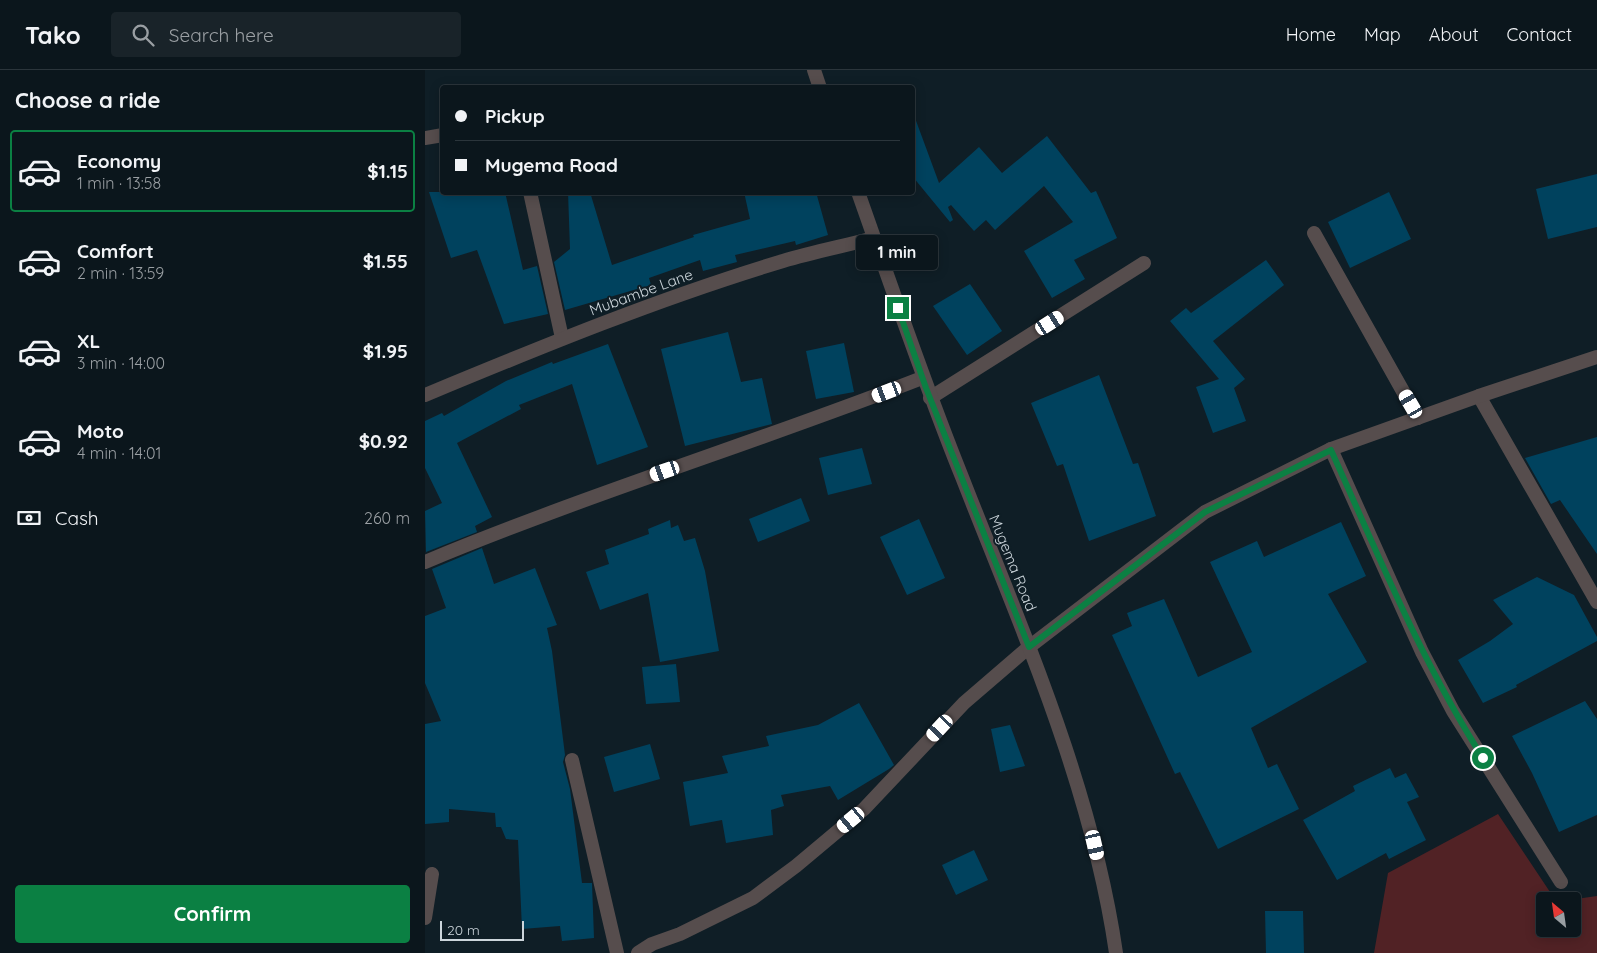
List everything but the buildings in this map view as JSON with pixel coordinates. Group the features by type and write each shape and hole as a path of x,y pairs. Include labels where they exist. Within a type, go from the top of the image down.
{"street":[{"path":"814,70 819,85"},
{"path":"425,138 440,136"},
{"path":"531,195 562,338"},
{"name":"Mugema Road","path":"859,195 922,378 1059,727 1091,825 1109,903 1116,953"},
{"path":"1314,233 1419,418"},
{"name":"Mubambe Lane","path":"425,395 562,338 681,294 784,261 874,238"},
{"path":"930,398 1144,264"},
{"path":"638,953 653,944 688,930 753,898 795,866 864,809 964,703 1029,647 1205,512 1331,450 1479,396 1597,357"},
{"path":"425,562 646,477 852,406 922,378"},
{"path":"1479,396 1597,602"},
{"path":"1331,450 1422,652 1453,711 1561,882"},
{"path":"572,760 617,953"},
{"path":"425,918 432,874"}],"shaded area":[{"path":"1498,814 1550,892 1536,892 1536,938 1581,938 1581,898 1597,896 1597,953 1374,953 1388,873"}],"route":[{"path":"898,308 926,388 1029,647 1174,533 1205,512 1331,450 1422,652 1453,711 1483,758"}]}
